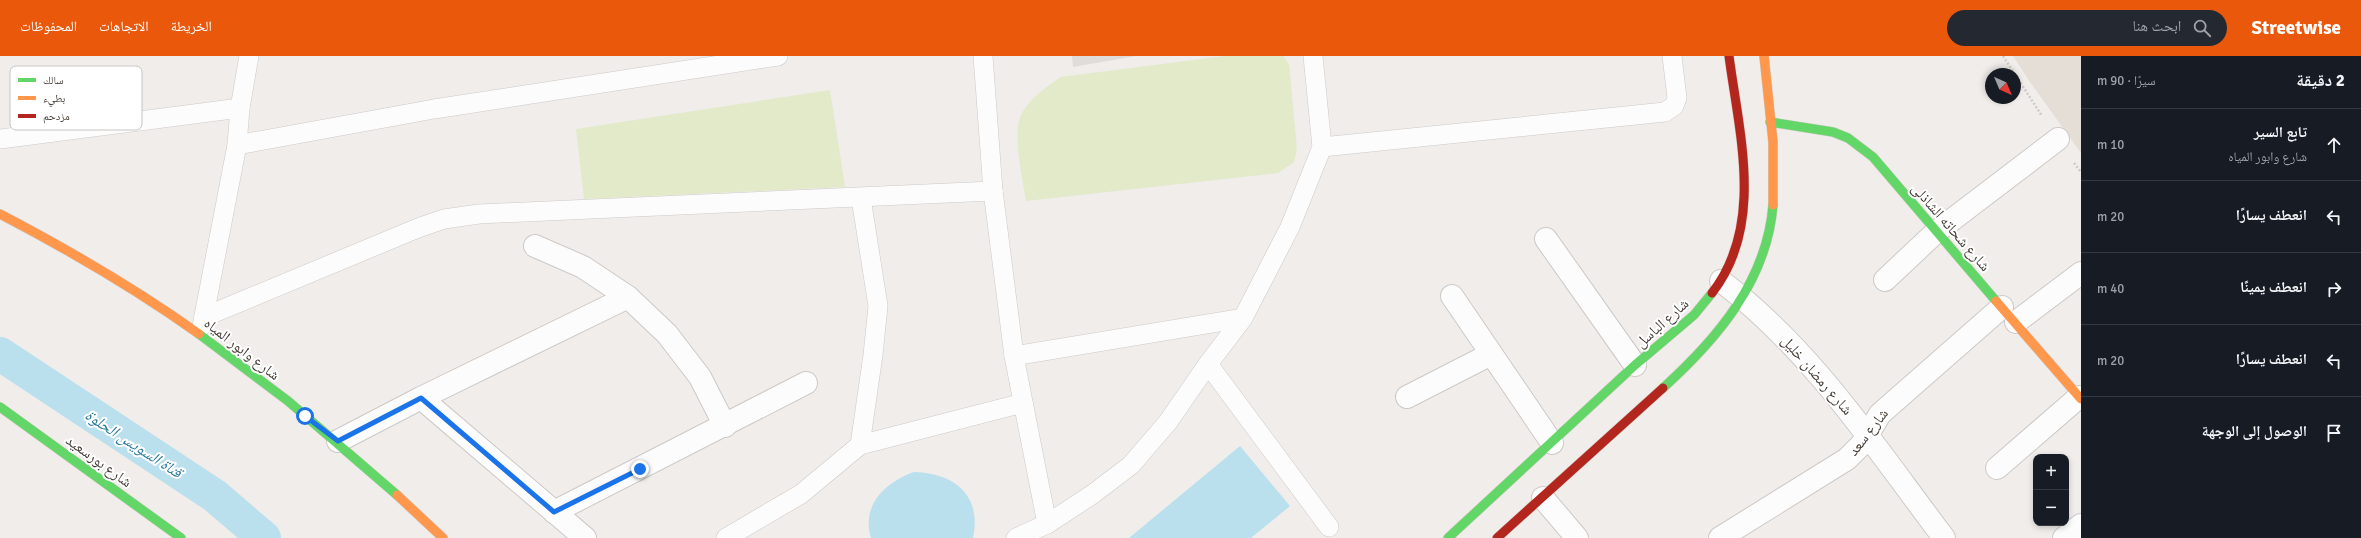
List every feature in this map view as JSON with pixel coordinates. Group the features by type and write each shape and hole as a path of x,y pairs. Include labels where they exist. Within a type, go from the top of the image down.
{"main road":[{"name":"شارع الباسل","path":"1448,538 1635,365 1694,315 1721,281 1738,242 1744,221 1745,200 1745,178 1729,56"},
{"path":"1497,538 1543,498 1716,337 1744,298 1762,258 1770,228 1774,178 1764,56"},
{"name":"شارع شحاته الشاذلى","path":"1770,122 1833,132 1848,138 1873,157 2080,398"},
{"name":"شارع وابور المياه","path":"0,214 80,256 202,325 338,441 443,538"},
{"name":"شارع بورسعيد","path":"1,409 181,538"}],"street":[{"path":"1885,280 1936,232 2058,139"},
{"path":"1546,239 1635,365"},
{"path":"535,246 583,267 628,296 668,334 695,371 725,426"},
{"name":"شارع سعد","path":"1720,538 1847,459 1862,444 1880,414 1898,397 2009,315 2081,273"},
{"name":"شارع رمضان خليل","path":"1721,281 1744,298 1806,359 1840,398 1944,538"},
{"path":"338,441 421,398 628,296"},
{"path":"1452,296 1552,443"},
{"path":"1407,397 1491,354"},
{"path":"554,512 725,426 806,383"},
{"path":"421,398 585,538"},
{"path":"1997,468 2080,398"},
{"path":"1543,498 1577,538"},
{"path":"2064,538 2081,525"}],"lane":[{"path":"202,325 237,145 240,108 249,56"},
{"path":"237,145 434,109 778,56"},
{"path":"983,56 993,191 1014,356 1047,524"},
{"path":"1016,538 1047,524 1093,494 1131,465 1168,422 1208,364 1243,318 1290,227 1322,148 1313,56"},
{"path":"1322,148 1665,112 1674,106 1677,98 1672,56"},
{"path":"142,121 240,108"},
{"path":"0,139 70,130"},
{"path":"202,325 418,228 444,219 479,214 993,191"},
{"path":"860,445 873,355 878,306 861,198"},
{"path":"1014,356 1243,318"},
{"path":"1208,364 1329,527"},
{"path":"726,538 801,494 860,445 1023,403"}],"shaded area":[{"path":"1072,56 1136,56 1073,67"},
{"path":"2013,56 2081,56 2081,153 2030,82"}],"green space":[{"path":"1225,56 1283,56 1289,64 1297,149 1294,162 1278,173 1026,201 1019,157 1019,123 1024,109 1038,94 1050,85 1061,77"},
{"path":"830,90 845,187 584,199 576,129"}],"water":[{"path":"1240,446 1290,506 1251,538 1129,538"},
{"path":"914,472 928,473 941,477 953,482 962,489 969,498 973,510 975,523 973,538 871,538 869,526 870,515 878,496 885,488 894,482"}],"waterway":[{"name":"قناة السويس الحلوة","path":"0,354 215,496 264,538"}],"traffic: fast":[{"path":"1770,122 1833,132 1848,138 1873,157 1996,301"},
{"path":"1663,388 1702,349 1720,329 1736,307 1750,283 1761,259 1769,233 1773,205"},
{"path":"1448,538 1635,365 1694,315 1712,293"},
{"path":"199,334 288,401 397,495"},
{"path":"0,407 181,538"}],"traffic: slow":[{"path":"1764,56 1773,142 1773,205"},
{"path":"0,214 102,271 151,301 199,334"},
{"path":"1996,301 2081,399"},
{"path":"397,495 443,538"}],"traffic: jam":[{"path":"1712,293 1728,266 1738,238 1743,208 1744,178 1742,147 1729,56"},
{"path":"1497,538 1663,388"}],"route":[{"path":"305,416 338,441 421,398 554,512 640,469"}]}
